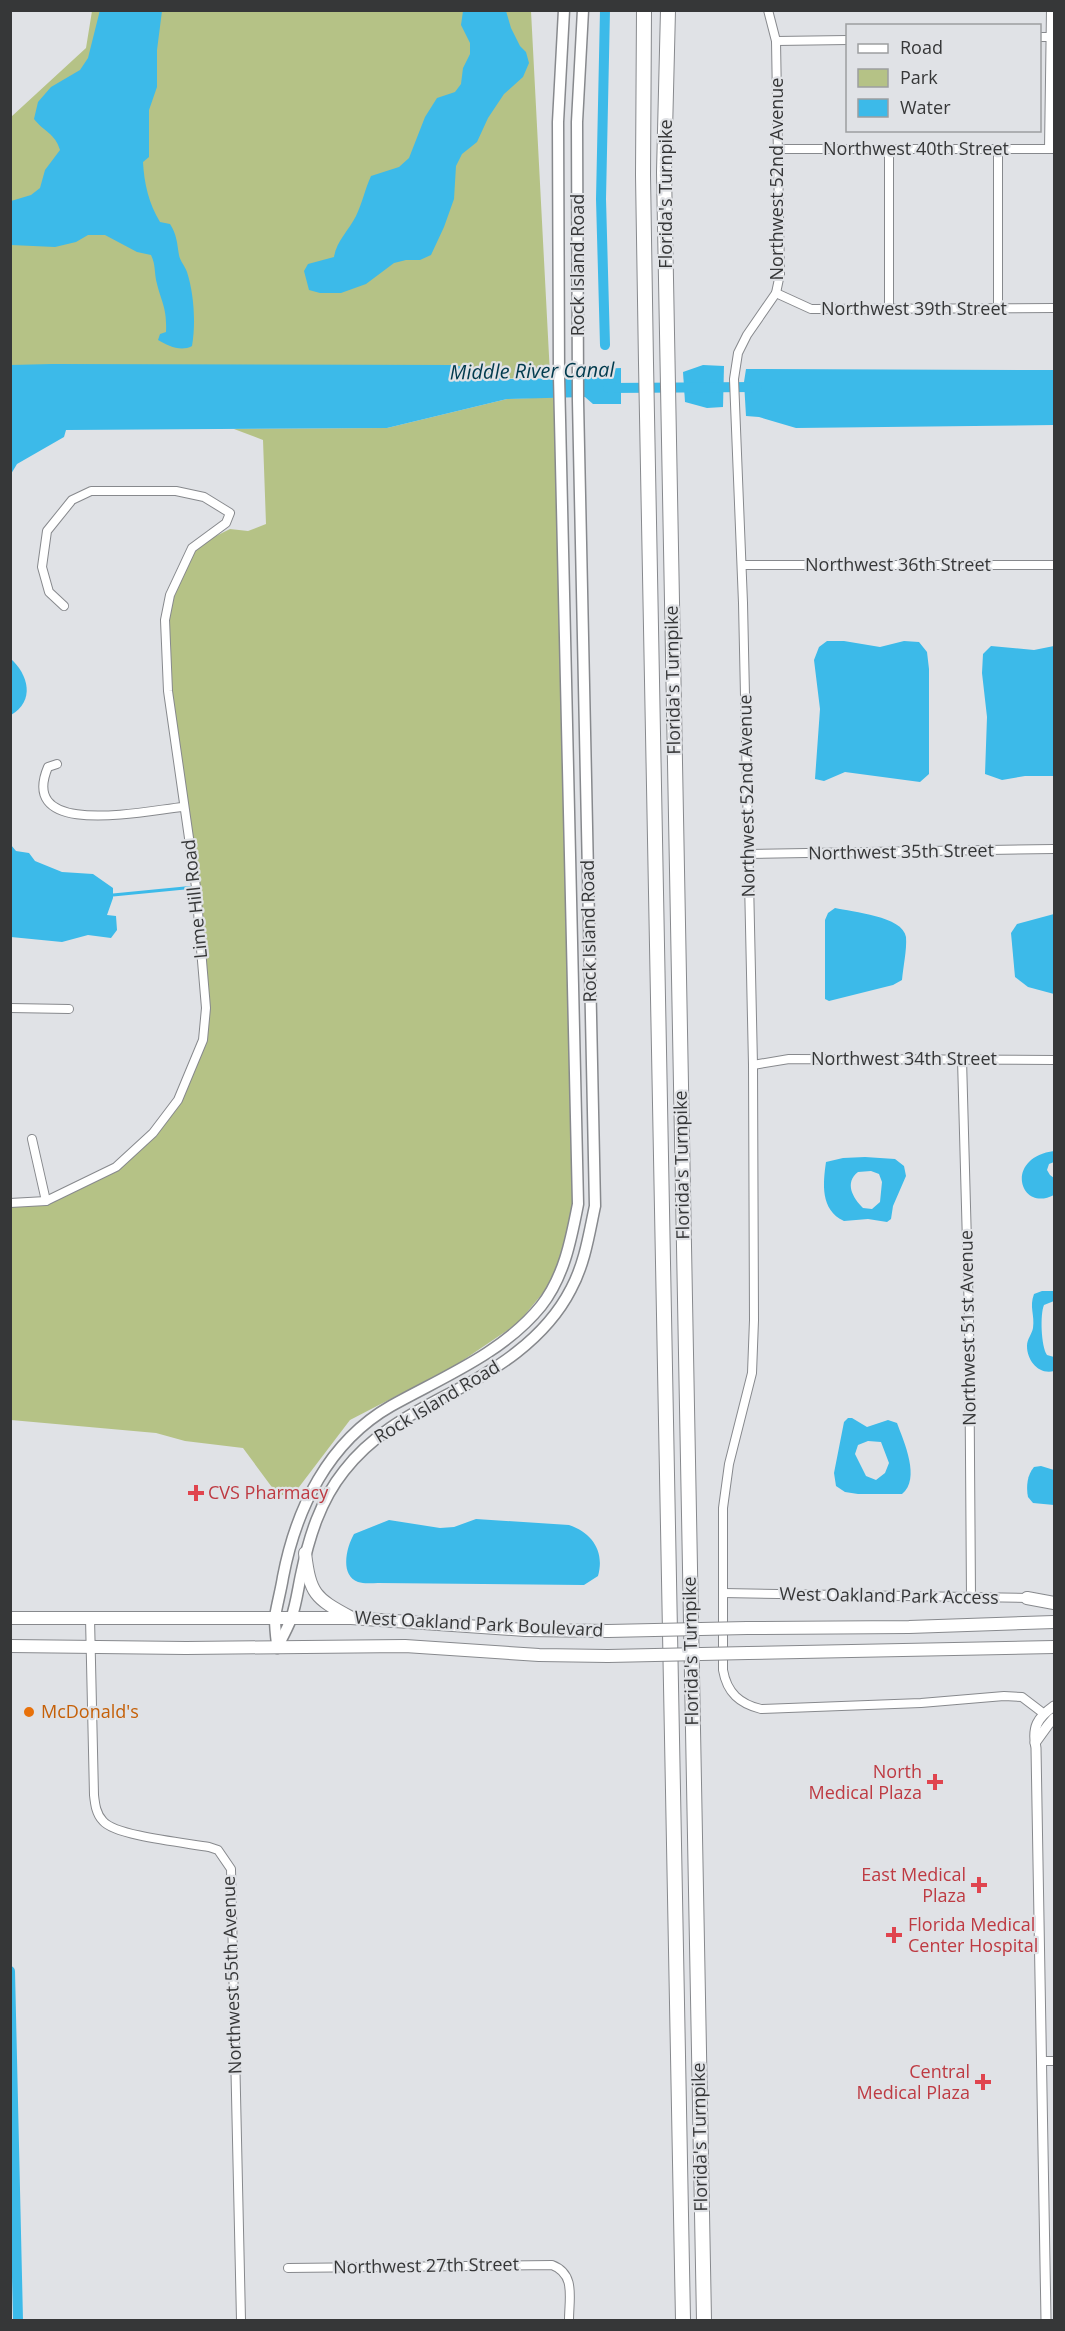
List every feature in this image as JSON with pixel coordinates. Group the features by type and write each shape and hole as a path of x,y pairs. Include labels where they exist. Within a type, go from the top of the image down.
{"highway":[{"name":"Florida's Turnpike","path":"644,10 643,175 646,363 683,2320"},
{"name":"Florida's Turnpike","path":"668,10 664,172 704,2320"}],"main road":[{"name":"Rock Island Road","path":"277,1648 275,1617 289,1551 298,1520 312,1489 331,1461 354,1435 380,1413 470,1364 497,1346 541,1306 557,1281 569,1248 578,1204 560,402 558,122 564,10"},
{"name":"Rock Island Road","path":"277,1648 291,1618 311,1532 325,1500 343,1471 366,1446 392,1425 496,1368 516,1353 554,1317 572,1288 585,1253 595,1206 578,401 577,123 583,10"},
{"path":"305,1553 310,1582 314,1591 321,1600 351,1618"},
{"path":"1027,1598 1054,1603"},
{"name":"West Oakland Park Boulevard","path":"10,1618 351,1618 525,1630 909,1627 1054,1622"},
{"name":"West Oakland Park Boulevard","path":"10,1647 405,1646 516,1654 608,1656 1054,1647"}],"street":[{"name":"Northwest 52nd Avenue","path":"768,10 776,41 780,274 776,293 747,335 738,353 735,367 734,412 742,565 753,1065 754,1320 752,1373 729,1464 723,1508 723,1670 725,1681 735,1698 746,1705 761,1709 900,1704 1004,1696 1022,1697 1043,1713"},
{"path":"1051,10 1053,37 1052,149"},
{"path":"776,41 846,40"},
{"name":"Northwest 40th Street","path":"778,149 1052,149"},
{"path":"889,149 889,310"},
{"path":"998,150 998,309"},
{"name":"Northwest 39th Street","path":"776,293 811,309 1054,308"},
{"name":"Lime Hill Road","path":"10,1203 46,1201 116,1167 153,1133 178,1100 202,1040 206,1008 196,887 168,691 165,620 170,595 192,548 226,523 230,513 204,497 176,491 91,491 72,500 47,531 42,567 49,592 64,606"},
{"name":"Northwest 36th Street","path":"742,565 1054,565"},
{"path":"57,764 48,767 42,781 43,795 53,808 75,814 117,816 183,807"},
{"name":"Northwest 35th Street","path":"748,854 1054,849"},
{"path":"10,1008 69,1009"},
{"name":"Northwest 34th Street","path":"753,1065 789,1059 1054,1060"},
{"name":"Northwest 51st Avenue","path":"962,1059 969,1325 971,1597"},
{"path":"32,1139 46,1201"},
{"name":"West Oakland Park Access","path":"723,1593 1054,1597"},
{"name":"Northwest 55th Avenue","path":"90,1618 94,1794 95,1805 104,1823 123,1832 209,1846 218,1850 231,1869 241,2320"},
{"path":"1046,2320 1034,1735 1043,1713 1054,1706"},
{"path":"1035,1743 1054,1718"},
{"path":"1041,2061 1054,2061"},
{"name":"Northwest 27th Street","path":"288,2268 552,2265 563,2269 569,2278 569,2320"}],"green space":[{"path":"92,11 531,11 550,375 504,379 453,365 11,365 11,117 86,48"},
{"path":"557,397 574,1202 557,1276 518,1323 456,1365 350,1420 296,1491 288,1495 282,1495 274,1490 243,1448 185,1441 156,1433 11,1420 11,1203 46,1201 116,1167 153,1133 178,1100 203,1040 206,1009 201,949 168,691 165,620 170,595 192,548 230,529 248,531 266,524 263,440 234,429 387,428 507,399"}],"water":[{"path":"100,10 162,11 157,50 157,87 149,110 149,157 143,162 153,208 160,222 170,224 172,228 189,281 193,299 194,328 192,346 188,348 175,348 158,340 160,334 166,332 166,317 151,255 137,252 105,235 88,235 76,242 55,247 11,245 11,201 31,195 40,188 45,170 60,150 52,136 34,119 38,102 51,87 80,70 88,58"},
{"path":"463,11 506,11 511,28 520,46 526,52 529,63 523,77 504,94 488,118 477,142 462,154 456,166 454,199 431,255 420,260 394,263 366,284 341,293 320,293 309,290 304,271 308,264 334,257 340,241 358,211 371,176 399,167 409,158 425,117 437,98 455,92 461,84 463,68 470,54 470,43 461,25"},
{"path":"11,365 454,365 504,379 585,378 596,369 621,368 621,404 593,404 585,397 507,399 387,428 66,430 64,437 17,464 11,474"},
{"path":"703,365 724,366 723,407 707,408 685,402 683,372"},
{"path":"746,369 1054,370 1054,425 796,428 759,417 746,416 744,382"},
{"path":"827,641 844,641 880,647 904,641 919,642 927,652 929,774 920,782 845,772 824,781 815,779 820,709 814,660 819,647"},
{"path":"991,646 1034,650 1054,646 1054,776 1025,776 1002,780 985,774 987,717 982,673 983,654"},
{"path":"10,658 22,672 27,688 24,703 11,715"},
{"path":"11,845 16,851 29,853 35,861 62,872 93,874 113,888 113,898 107,915 116,916 117,930 111,938 88,935 62,942 11,937"},
{"path":"835,908 876,916 896,924 903,930 906,942 902,980 893,985 829,1001 825,999 825,920 828,913"},
{"path":"1054,914 1054,994 1028,987 1015,977 1011,933 1017,924"},
{"path":"1054,1151 1054,1162 1049,1164 1047,1170 1054,1178 1054,1195 1042,1199 1032,1197 1022,1182 1023,1173 1028,1163 1038,1156"},
{"path":"843,1158 895,1159 904,1166 906,1176 893,1206 891,1219 887,1222 868,1219 844,1221 831,1210 824,1187 826,1162","holes":["871,1171 879,1174 882,1182 880,1202 872,1209 863,1208 853,1195 851,1181 858,1172"]},
{"path":"1054,1291 1054,1301 1044,1305 1042,1315 1042,1338 1045,1351 1047,1355 1054,1357 1054,1371 1049,1372 1035,1366 1029,1357 1027,1346 1033,1328 1034,1294"},
{"path":"852,1418 867,1427 888,1420 897,1423 907,1450 911,1470 908,1487 902,1494 858,1494 845,1492 836,1486 834,1473 844,1422","holes":["868,1441 881,1442 889,1463 885,1473 876,1480 866,1476 855,1454 858,1445"]},
{"path":"1041,1466 1054,1470 1054,1505 1033,1503 1028,1497 1028,1477 1034,1467"},
{"path":"476,1519 569,1525 577,1528 595,1544 600,1559 598,1576 584,1585 368,1583 358,1582 348,1573 347,1553 354,1534 389,1520 440,1528 454,1527"}],"waterway":[{"path":"605,10 601,199 605,345"},
{"name":"Middle River Canal","path":"608,388 757,387"},
{"path":"113,895 195,887"},
{"path":"10,1971 18,2320"}],"place":[{"name":"CVS Pharmacy","path":"196,1493"},
{"name":"McDonald's","path":"29,1712"},
{"name":"North Medical Plaza","path":"935,1782"},
{"name":"East Medical Plaza","path":"979,1885"},
{"name":"Florida Medical Center Hospital","path":"894,1935"},
{"name":"Central Medical Plaza","path":"983,2082"}]}
